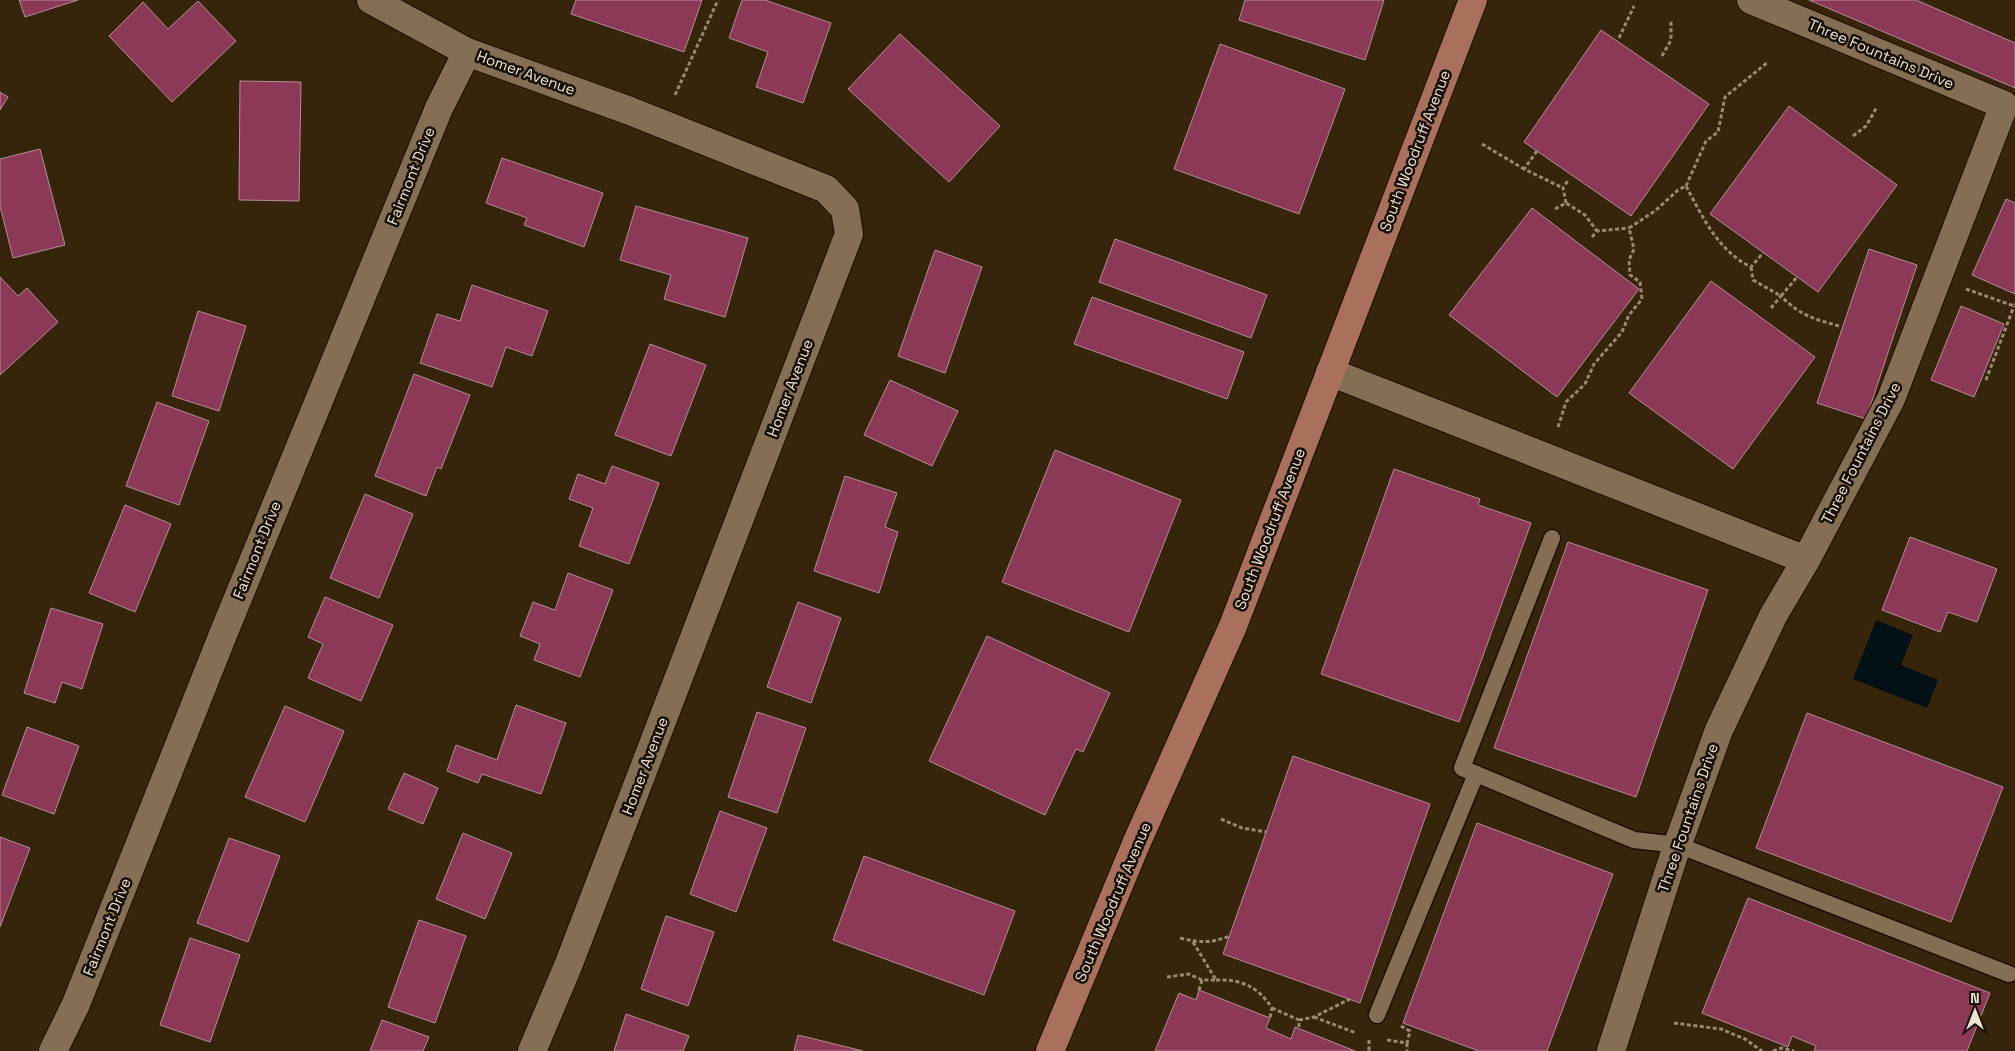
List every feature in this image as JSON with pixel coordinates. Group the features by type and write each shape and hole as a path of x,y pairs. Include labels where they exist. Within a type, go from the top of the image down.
{"main road":[{"name":"South Woodruff Avenue","path":"1050,1051 1136,844 1233,626 1473,0"}],"street":[{"name":"Homer Avenue","path":"371,0 467,52 662,124 826,189 845,210 849,234 572,957 532,1051"},
{"name":"Three Fountains Drive","path":"1611,1051 1678,845 1719,730 1773,616 1806,560 1891,399 2004,105 1751,0"},
{"name":"Fairmont Drive","path":"52,1051 76,1004 224,632 439,108 467,52"},
{"path":"1330,372 1806,560"}],"lane":[{"path":"1552,538 1462,768 1634,840 1678,845 2009,974"},
{"path":"1377,1015 1476,774"}],"path":[{"path":"662,124 718,0"},
{"path":"1619,38 1634,6"},
{"path":"1662,56 1670,40 1670,21"},
{"path":"1592,237 1597,231 1629,228 1655,211 1678,190 1686,186 1706,141 1718,132 1725,96 1768,62"},
{"path":"1853,136 1866,126 1877,106"},
{"path":"1482,144 1524,169 1563,188"},
{"path":"1524,169 1537,151"},
{"path":"1569,179 1563,188 1566,203 1585,215 1597,231"},
{"path":"1686,186 1702,218 1719,242 1751,267 1753,280 1781,296 1793,309 1812,319 1839,326"},
{"path":"1555,209 1566,203"},
{"path":"1558,427 1566,402 1585,384 1594,364 1622,332 1629,315 1642,299 1640,282 1630,275 1629,260 1634,248 1629,228"},
{"path":"1751,267 1763,253"},
{"path":"1771,308 1797,278"},
{"path":"1965,289 2014,305 1986,380"},
{"path":"1221,819 1242,828 1266,832"},
{"path":"1180,938 1193,942 1217,941 1230,936"},
{"path":"1193,942 1216,980"},
{"path":"1167,976 1189,974 1202,980 1239,981 1254,988 1264,996 1272,1008 1299,1020 1314,1017 1350,999"},
{"path":"1199,990 1202,980"},
{"path":"1270,1018 1272,1008"},
{"path":"1314,1017 1360,1034"},
{"path":"1299,1020 1299,1029"},
{"path":"1674,1023 1721,1029 1745,1039 1762,1051"},
{"path":"1369,1038 1369,1051"},
{"path":"1407,1043 1407,1051"},
{"path":"1773,1051 1782,1048 1794,1051"}],"shaded area":[{"path":"1876,620 1913,635 1901,665 1938,680 1927,708 1853,679"}],"building":[{"path":"19,0 78,0 25,17"},
{"path":"576,0 702,0 684,52 571,14"},
{"path":"742,0 765,0 831,23 803,103 756,87 768,52 729,38"},
{"path":"1245,0 1384,0 1365,60 1239,20"},
{"path":"1809,0 1916,0 2015,43 2015,88"},
{"path":"198,1 236,41 172,102 109,36 143,2 168,29"},
{"path":"1601,30 1709,104 1631,216 1524,142"},
{"path":"900,34 1000,126 949,182 848,89"},
{"path":"1220,44 1345,89 1299,214 1174,169"},
{"path":"240,81 301,82 299,201 239,200"},
{"path":"0,92 8,97 0,110"},
{"path":"1789,106 1897,185 1818,292 1710,214"},
{"path":"40,149 65,245 13,258 0,206 0,159"},
{"path":"502,158 603,193 584,247 524,225 527,218 486,203"},
{"path":"2006,199 2015,203 2015,294 1972,275"},
{"path":"636,206 748,238 725,317 664,299 671,275 620,260"},
{"path":"1532,208 1639,289 1557,397 1449,315"},
{"path":"1115,239 1267,295 1251,338 1099,282"},
{"path":"1869,249 1917,265 1866,419 1817,403"},
{"path":"935,250 982,267 945,373 898,356"},
{"path":"0,277 18,296 27,288 58,322 0,375"},
{"path":"1711,281 1815,357 1733,469 1629,393"},
{"path":"472,285 548,311 532,356 506,347 492,387 420,363 437,314 460,321"},
{"path":"1092,297 1244,352 1227,399 1074,344"},
{"path":"1961,306 2004,324 1974,397 1931,380"},
{"path":"198,311 246,326 219,411 172,396"},
{"path":"650,344 706,365 671,456 615,435"},
{"path":"414,374 470,395 441,469 437,467 426,496 375,476"},
{"path":"890,380 958,411 932,466 864,435"},
{"path":"157,402 209,421 179,505 126,486"},
{"path":"1055,450 1181,500 1129,632 1002,582"},
{"path":"612,466 659,483 629,564 579,546 593,508 569,499 578,474 605,484"},
{"path":"1394,469 1480,499 1478,505 1531,523 1459,722 1321,674"},
{"path":"845,476 897,493 885,527 898,532 879,593 814,571"},
{"path":"365,494 413,514 379,598 330,578"},
{"path":"125,505 171,524 135,612 89,593"},
{"path":"1910,537 1997,569 1977,622 1948,612 1940,632 1882,610"},
{"path":"1568,542 1708,590 1636,797 1494,748"},
{"path":"568,573 613,590 580,677 534,660 540,644 520,636 533,602 555,610"},
{"path":"325,597 393,625 361,701 308,678 323,644 308,637"},
{"path":"798,602 841,618 811,703 767,687"},
{"path":"51,608 103,624 82,689 62,682 55,703 24,693"},
{"path":"987,636 1110,693 1083,752 1076,749 1045,815 929,761"},
{"path":"516,705 566,723 541,794 482,774 478,783 447,771 456,745 497,760"},
{"path":"285,706 344,731 305,822 245,797"},
{"path":"757,712 806,728 777,813 728,797"},
{"path":"1807,713 2003,787 1951,922 1756,848"},
{"path":"27,727 79,746 54,814 2,795"},
{"path":"1293,756 1430,804 1360,1003 1223,954"},
{"path":"404,773 438,788 423,824 388,809"},
{"path":"720,811 767,828 736,912 690,894"},
{"path":"1477,823 1613,874 1547,1051 1479,1051 1403,1023"},
{"path":"463,833 512,853 485,919 436,899"},
{"path":"0,837 30,848 0,927"},
{"path":"229,838 280,856 248,942 197,923"},
{"path":"864,856 1015,911 984,995 833,940"},
{"path":"1748,898 1990,993 1967,1051 1814,1051 1816,1046 1792,1036 1788,1047 1702,1013"},
{"path":"666,916 714,932 688,1006 641,989"},
{"path":"419,920 466,936 435,1023 388,1007"},
{"path":"190,938 240,955 210,1042 160,1025"},
{"path":"1199,990 1270,1018 1266,1028 1291,1039 1295,1027 1355,1051 1155,1051 1179,993 1196,1000"},
{"path":"626,1014 689,1036 683,1051 614,1051"},
{"path":"382,1020 429,1037 423,1051 370,1051"},
{"path":"798,1035 863,1051 794,1051"}]}
